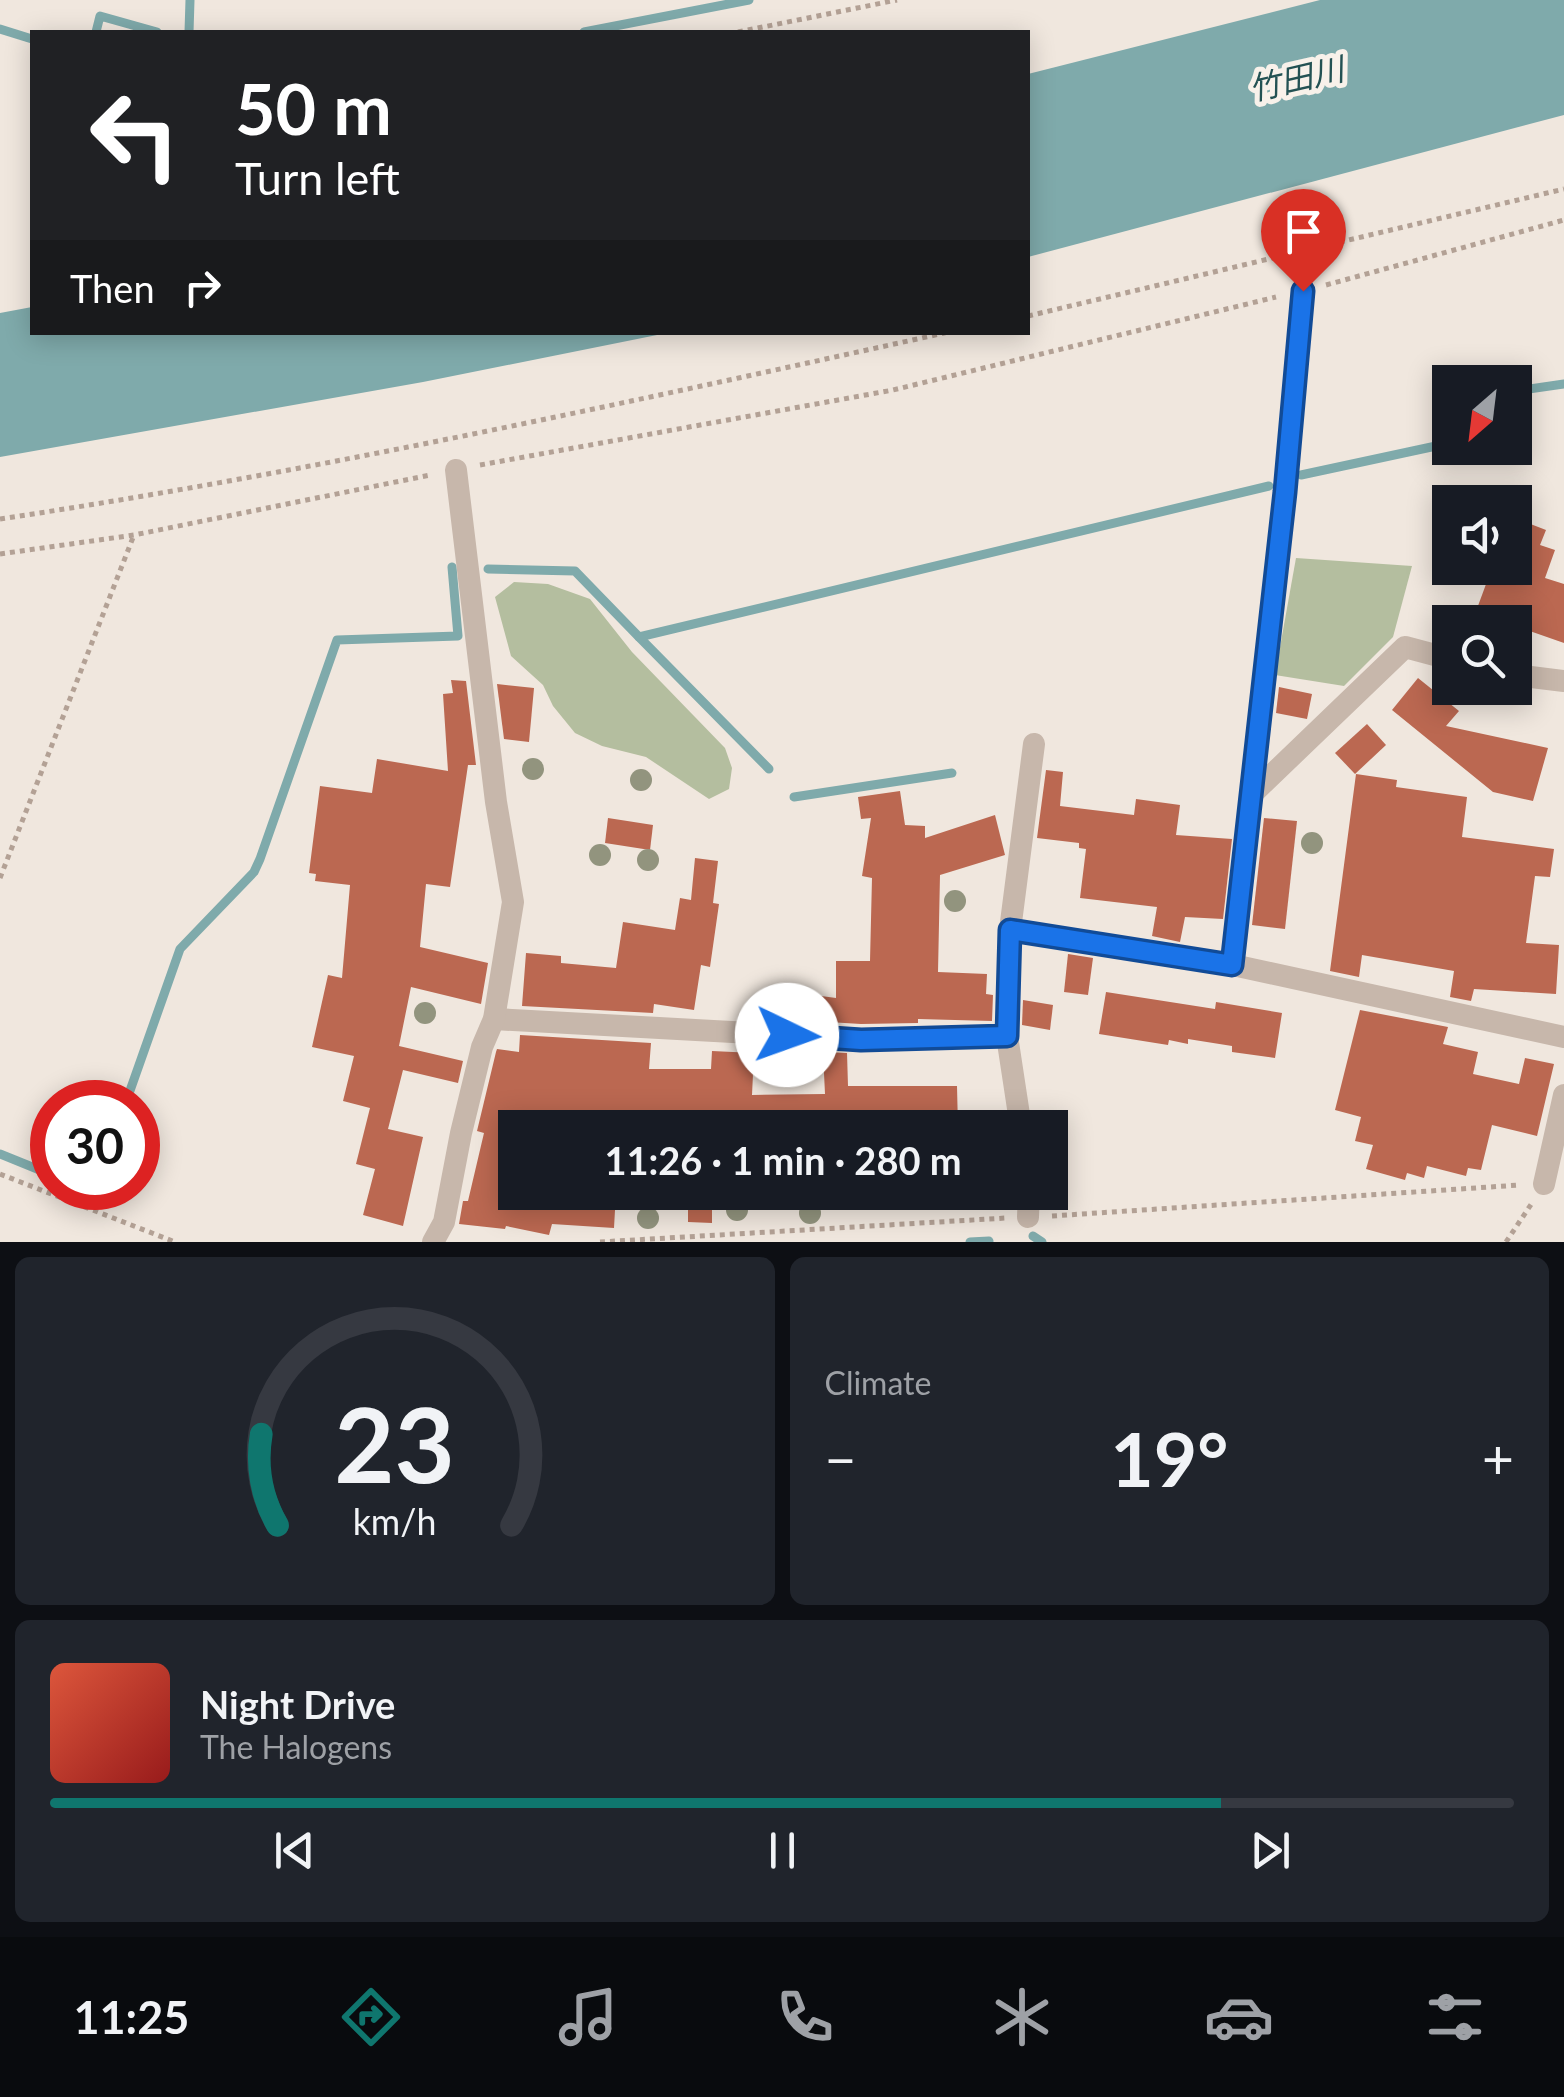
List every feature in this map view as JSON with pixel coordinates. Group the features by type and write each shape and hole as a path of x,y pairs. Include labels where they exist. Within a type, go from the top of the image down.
{"street":[{"path":"1232,965 1303,291"},
{"path":"434,1242 444,1222 482,1048 494,1018 513,902 496,802 456,470"},
{"path":"1252,795 1405,648 1432,655"},
{"path":"1532,677 1564,681"},
{"path":"1018,1110 1007,1036 1010,930 1034,744"},
{"path":"1010,930 1232,965 1564,1037"},
{"path":"494,1018 861,1040 1007,1036"},
{"path":"1544,1184 1564,1094"},
{"path":"1028,1210 1028,1217"}],"path":[{"path":"748,30 897,0"},
{"path":"1030,316 1564,190"},
{"path":"0,554 134,535 456,470 894,390 1303,291 1564,220"},
{"path":"0,519 144,498 432,445 936,335"},
{"path":"0,878 134,535"},
{"path":"0,1174 175,1242"},
{"path":"600,1242 1544,1184"},
{"path":"1506,1242 1544,1184"}],"green space":[{"path":"1296,558 1412,566 1393,637 1344,686 1275,675"},
{"path":"514,582 548,584 590,599 632,652 725,748 732,768 729,789 709,799 646,757 602,746 575,733 553,706 543,685 511,656 495,597"}],"water":[{"name":"竹田川","path":"1320,0 1564,0 1564,115 1030,256 1030,73"},
{"path":"30,307 30,335 657,335 423,382 0,457 0,313"}],"building":[{"path":"1532,525 1546,530 1540,545 1555,550 1545,578 1564,584 1564,643 1532,632 1532,605 1478,605 1486,585 1532,585"},
{"path":"1418,678 1432,689 1432,705 1452,705 1459,711 1446,726 1548,748 1533,801 1493,792 1392,710"},
{"path":"451,680 466,681 476,765 468,765 450,887 426,884 420,947 488,963 481,1004 411,987 399,1046 463,1061 458,1083 403,1070 388,1129 423,1137 403,1226 363,1215 375,1169 356,1164 370,1108 343,1101 354,1056 312,1047 328,975 342,978 350,885 315,881 316,874 309,873 320,786 372,793 377,759 448,771 443,694 453,693"},
{"path":"497,684 534,688 529,742 504,739"},
{"path":"1279,687 1312,694 1307,719 1276,713"},
{"path":"1367,724 1386,745 1355,774 1335,753"},
{"path":"1046,770 1063,772 1060,806 1134,815 1136,799 1180,805 1176,835 1232,839 1223,919 1185,917 1180,942 1152,936 1157,907 1080,898 1086,849 1079,848 1079,843 1037,838"},
{"path":"1356,774 1397,780 1396,787 1467,797 1462,837 1554,849 1550,877 1535,876 1526,943 1559,945 1556,994 1474,989 1471,1001 1450,997 1454,971 1362,955 1359,977 1330,971"},
{"path":"900,791 905,825 925,826 925,838 995,815 1005,855 940,875 938,972 987,974 986,994 993,995 992,1021 918,1019 918,1023 861,1024 796,1020 799,993 836,998 836,961 870,961 872,878 862,876 871,818 861,819 858,797"},
{"path":"608,818 653,825 650,850 605,843"},
{"path":"1264,818 1297,821 1285,929 1252,925"},
{"path":"695,858 718,861 713,903 719,904 710,967 701,965 694,1010 654,1004 653,1013 522,1006 526,953 561,956 561,963 616,968 623,922 675,930 680,898 691,900"},
{"path":"1068,954 1093,958 1088,995 1064,992"},
{"path":"1106,992 1215,1009 1216,1002 1282,1013 1275,1058 1232,1052 1232,1046 1188,1039 1188,1044 1169,1040 1168,1045 1099,1034"},
{"path":"1023,1000 1053,1005 1050,1030 1022,1025"},
{"path":"1360,1010 1448,1027 1443,1044 1478,1052 1473,1074 1519,1084 1525,1058 1554,1064 1537,1136 1492,1125 1481,1170 1468,1168 1466,1176 1427,1166 1424,1178 1407,1173 1405,1180 1366,1169 1373,1145 1355,1141 1361,1117 1335,1110"},
{"path":"520,1035 651,1043 649,1069 711,1069 712,1051 754,1053 752,1095 825,1094 823,1052 847,1053 848,1086 957,1086 958,1110 498,1110 498,1210 615,1210 614,1228 552,1224 549,1235 506,1226 505,1229 459,1224 484,1133 477,1131 497,1049 519,1052"},
{"path":"688,1210 712,1210 712,1223 688,1222"}],"waterway":[{"path":"189,30 190,0"},
{"path":"594,30 749,0"},
{"path":"96,30 100,16 150,30"},
{"path":"0,29 30,38"},
{"path":"1532,389 1564,384"},
{"path":"1301,475 1432,447"},
{"path":"488,569 575,571 639,637 1269,486"},
{"path":"134,1080 180,949 254,872 337,640 458,636 452,567"},
{"path":"639,637 769,769"},
{"path":"794,797 952,773"},
{"path":"0,1154 30,1166"},
{"path":"1033,1236 1042,1242"},
{"path":"970,1242 989,1241"}],"route":[{"path":"787,1035 861,1040 1007,1036 1010,930 1232,965 1285,492 1303,291"}]}
